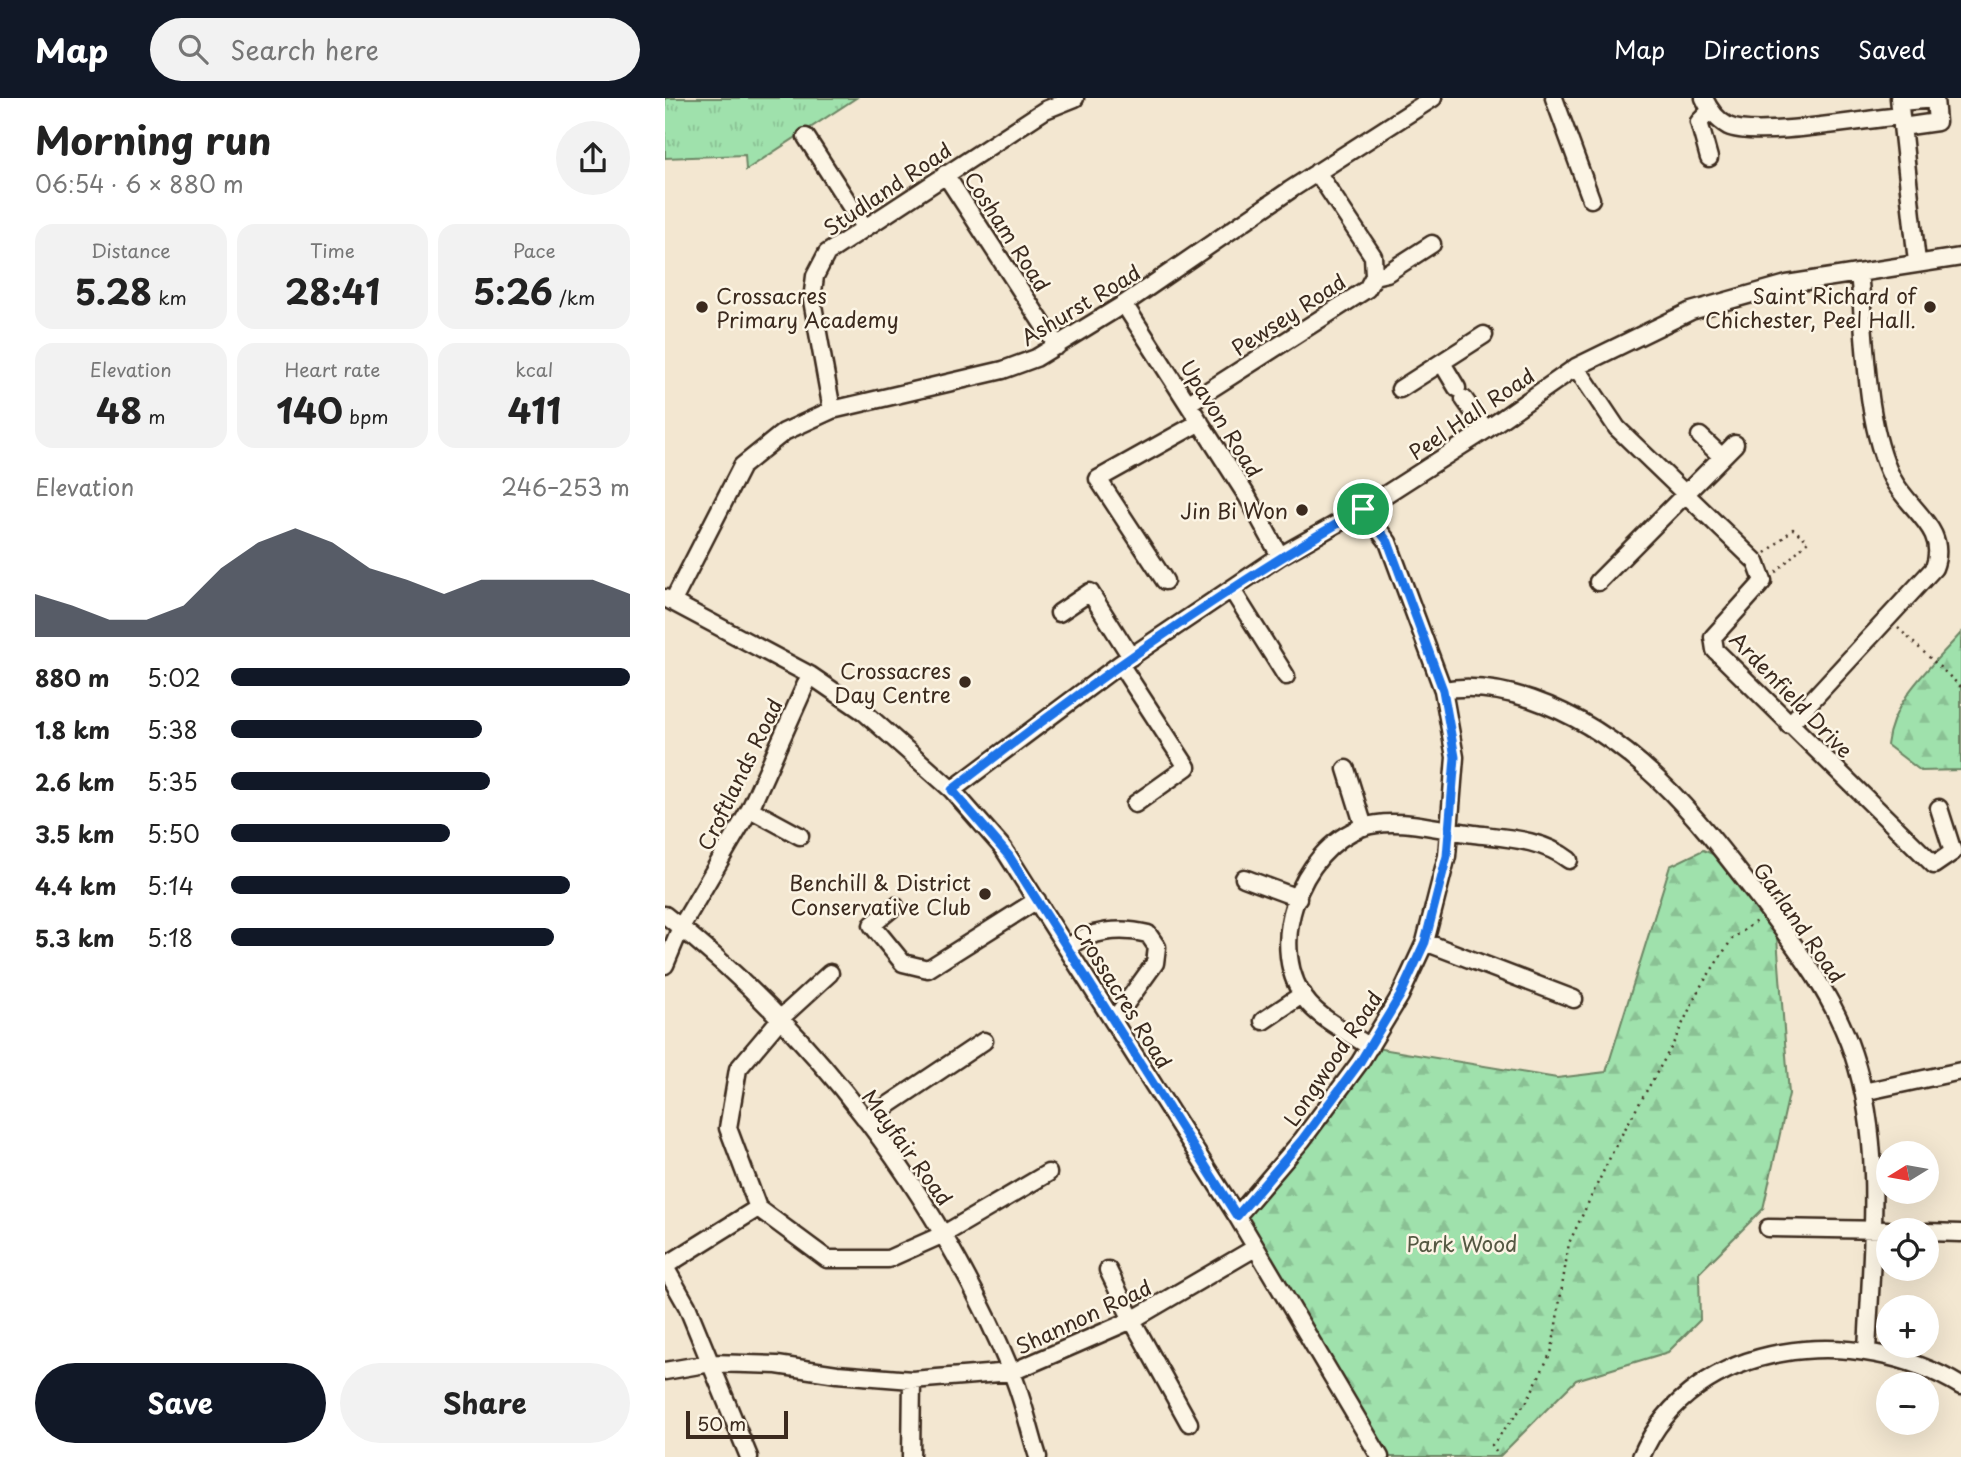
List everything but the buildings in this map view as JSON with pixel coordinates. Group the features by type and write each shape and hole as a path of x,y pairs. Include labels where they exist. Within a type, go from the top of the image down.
{"street":[{"name":"Studland Road","path":"832,410 812,300 815,276 827,253 1045,110 1075,98"},
{"path":"1554,98 1591,199"},
{"name":"Ashurst Road","path":"669,599 742,466 784,432 832,410 1003,370 1036,358 1124,304 1428,99"},
{"path":"1709,158 1699,122 1707,104 1729,126 1753,131 1901,111 1917,262"},
{"path":"806,137 864,227"},
{"name":"Pewsey Road","path":"1189,403 1367,289 1374,276 1373,256 1317,172"},
{"name":"Cosham Road","path":"946,174 1057,346"},
{"path":"1374,276 1387,273 1432,244"},
{"name":"Peel Hall Road","path":"952,790 1125,661 1280,556 1363,509 1486,430 1576,367 1691,311 1787,284 1961,257"},
{"path":"1789,725 1934,568 1940,551 1937,538 1892,478 1875,428 1859,273"},
{"name":"Upavon Road","path":"1124,304 1189,403 1280,556"},
{"path":"1400,389 1484,335"},
{"path":"1442,363 1486,430"},
{"path":"1576,367 1617,428 1686,494 1759,570"},
{"path":"1165,581 1098,479 1200,422"},
{"path":"1700,436 1721,457"},
{"path":"1598,582 1735,444"},
{"name":"Longwood Road","path":"1237,1216 1302,1140 1370,1047 1400,996 1425,942 1441,884 1451,831 1455,757 1443,690 1388,542 1363,509"},
{"name":"Ardenfield Drive","path":"1759,570 1759,586 1719,628 1713,643 1721,656 1934,865 1957,852 1939,808"},
{"path":"1232,590 1286,676"},
{"path":"1059,613 1090,592 1125,661 1187,768 1135,804"},
{"name":"Crossacres Road","path":"669,599 810,675 864,712 952,790 1003,848 1069,947 1237,1216 1380,1457"},
{"name":"Croftlands Road","path":"665,965 681,927 750,809 810,675"},
{"name":"Garland Road","path":"1443,690 1485,688 1557,708 1622,746 1673,791 1769,911 1815,974 1839,1018 1853,1054 1863,1092 1871,1138 1879,1218"},
{"path":"1346,769 1364,827"},
{"path":"750,809 800,836"},
{"path":"1370,1047 1310,1005 1294,980 1288,952 1289,925 1298,898 1310,871 1328,848 1364,827 1382,823 1515,839 1555,848 1569,860"},
{"path":"1244,878 1298,898"},
{"path":"895,906 872,925 903,962 928,969 1037,900"},
{"name":"Mayfair Road","path":"665,915 781,1018 866,1120 944,1234 1012,1372 1038,1457"},
{"path":"1069,947 1081,936 1134,930 1147,934 1157,947 1155,963 1114,1020"},
{"path":"1425,942 1574,999"},
{"path":"830,973 781,1018 739,1069 727,1128 758,1208 827,1259 888,1259 944,1234 1048,1174"},
{"path":"1263,1021 1303,994"},
{"path":"866,1120 984,1041"},
{"path":"1863,1092 1961,1071"},
{"path":"748,1457 687,1306 665,1266 758,1208"},
{"path":"1768,1228 1876,1230"},
{"path":"1939,1232 1961,1233"},
{"name":"Shannon Road","path":"665,1371 711,1363 777,1365 837,1374 912,1380 1012,1372 1132,1320 1255,1248"},
{"name":"Garland Road","path":"1867,1352 1876,1268"},
{"path":"1108,1270 1132,1320 1189,1423"},
{"path":"1641,1457 1651,1433 1680,1401 1723,1369 1777,1352 1821,1348 1867,1352 1929,1371 1961,1386"},
{"path":"911,1457 912,1380"}],"path":[{"path":"1793,529 1808,541 1776,573 1759,570 1793,529"},
{"path":"1888,619 1961,687"},
{"path":"1496,1452 1492,1445 1527,1401 1552,1350 1569,1243 1617,1143 1672,1046 1705,979 1732,939 1769,911"}],"green space":[{"path":"665,98 856,98 746,170 745,155 665,158"},
{"path":"1961,633 1961,770 1921,771 1887,745 1890,728 1915,684"},
{"name":"Park Wood","path":"1703,850 1720,857 1776,925 1789,1094 1763,1209 1699,1273 1700,1320 1668,1352 1576,1380 1499,1457 1385,1457 1237,1216 1370,1047 1557,1078 1606,1072 1670,866"}],"place":[{"name":"Crossacres Primary Academy","path":"702,307"},
{"name":"Saint Richard of Chichester, Peel Hall.","path":"1930,307"},
{"name":"Jin Bi Won","path":"1302,510"},
{"name":"Crossacres Day Centre","path":"965,682"},
{"name":"Benchill & District Conservative Club","path":"985,894"}],"route":[{"path":"1363,509 1388,542 1443,690 1455,757 1447,856 1425,942 1400,996 1360,1062 1302,1140 1237,1216 1009,856 952,790 1056,709 1120,664 1280,556 1363,509"}]}
